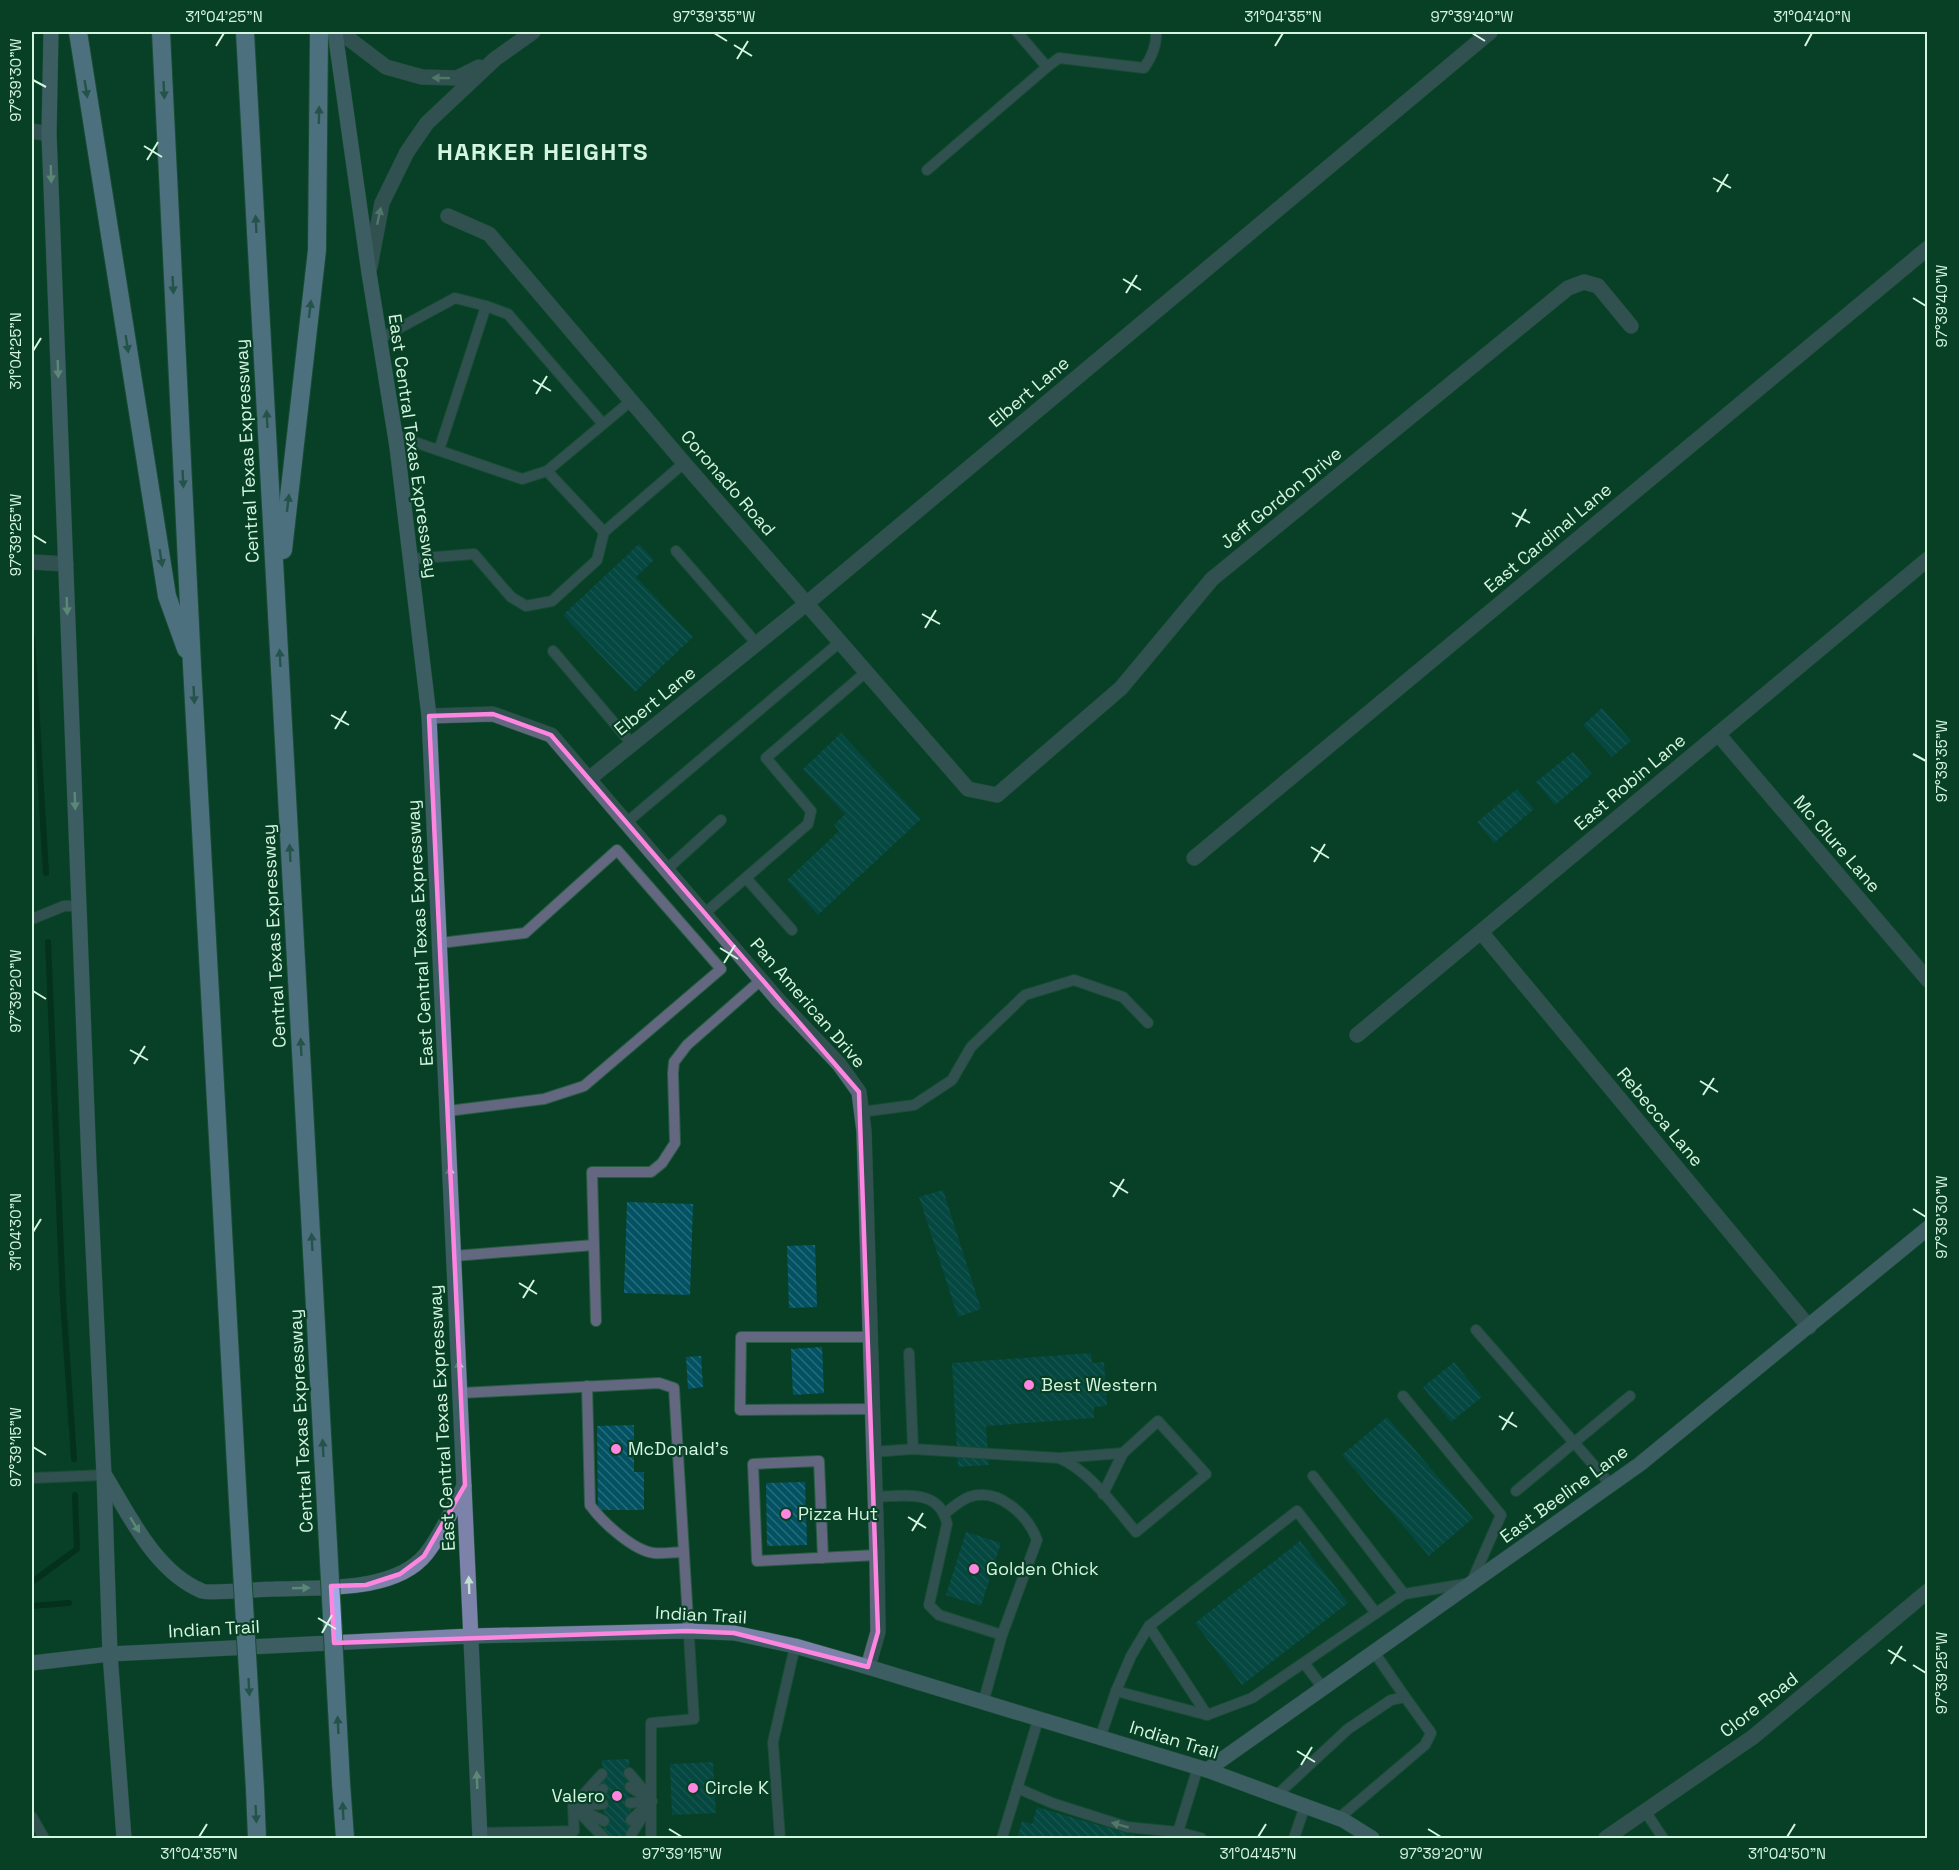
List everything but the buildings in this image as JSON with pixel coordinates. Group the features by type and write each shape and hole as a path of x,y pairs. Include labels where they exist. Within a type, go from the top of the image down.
{"highway":[{"path":"78,32 167,596 192,666"},
{"path":"161,32 192,666 257,1839"},
{"name":"Central Texas Expressway","path":"245,32 345,1839"},
{"path":"277,603 317,250 320,32"}],"main road":[{"path":"51,32 49,134 89,1164 110,1654 124,1839"},
{"name":"East Central Texas Expressway","path":"335,32 394,435 429,716 480,1836"},
{"name":"East Beeline Lane","path":"1202,1769 1323,1688 1640,1464 1928,1228"},
{"path":"104,1475 149,1548 177,1575 203,1592 366,1585 400,1574 424,1556 436,1539 465,1485"},
{"name":"Indian Trail","path":"32,1663 110,1654 471,1636 687,1630 734,1634 795,1646 868,1667 1202,1769 1339,1818 1372,1839"}],"street":[{"path":"339,32 386,68 422,77 457,78 495,59"},
{"path":"369,273 382,203 407,152 427,123 495,59 533,32"},
{"name":"Elbert Lane","path":"590,778 806,604 1490,32"},
{"path":"32,131 49,134"},
{"name":"Coronado Road","path":"448,216 489,234 684,463 968,789"},
{"name":"East Cardinal Lane","path":"1194,858 1928,248"},
{"name":"Jeff Gordon Drive","path":"968,789 997,795 1120,688 1212,579 1568,288 1584,282 1598,286 1631,327"},
{"name":"East Robin Lane","path":"1357,1035 1928,560"},
{"path":"32,562 66,564"},
{"name":"Pan American Drive","path":"429,716 493,714 551,735 761,980 839,1064 859,1092 864,1131 877,1555 878,1632 868,1667"},
{"name":"Mc Clure Lane","path":"1718,734 1928,980"},
{"name":"Rebecca Lane","path":"1481,932 1809,1327"},
{"name":"Clore Road","path":"1606,1839 1754,1737 1928,1591"}],"lane":[{"path":"1017,32 1047,67"},
{"path":"927,170 1059,58 1144,68 1151,59 1157,37 1156,32"},
{"path":"379,339 455,298 508,314 603,424"},
{"path":"439,450 486,306"},
{"path":"394,435 522,479 547,471 632,400"},
{"path":"410,559 474,554 511,597 526,606 552,601 597,560 604,532 684,463"},
{"path":"547,471 604,532"},
{"path":"676,551 757,644"},
{"path":"627,822 840,642"},
{"path":"553,651 632,744"},
{"path":"705,914 808,824 811,811 766,758 866,672"},
{"path":"667,869 721,820"},
{"path":"440,943 525,933 616,850 722,969 584,1086 544,1099 448,1112"},
{"path":"746,878 792,930"},
{"path":"32,919 64,906 79,906"},
{"path":"596,1321 592,1172 651,1172 663,1163 675,1143 674,1062 687,1045 761,980"},
{"path":"861,1112 914,1105 952,1080 971,1047 1025,995 1074,980 1123,997 1148,1023"},
{"path":"454,1256 594,1245"},
{"path":"1476,1330 1611,1485"},
{"path":"870,1337 741,1337 740,1410 873,1409"},
{"path":"909,1353 913,1449"},
{"path":"460,1393 659,1383 674,1388 694,1719 651,1723 651,1839"},
{"path":"587,1386 590,1505 599,1518 639,1549 654,1554 683,1552"},
{"path":"1116,1690 1206,1715 1252,1698 1404,1594 1471,1583 1501,1515 1403,1396"},
{"path":"1516,1491 1630,1396"},
{"path":"1059,1458 1069,1462 1103,1494 1136,1532 1206,1474 1158,1421 1123,1453 1103,1494"},
{"path":"873,1452 913,1449 1059,1458 1123,1453"},
{"path":"823,1558 819,1461 753,1464 757,1561 823,1558 877,1555"},
{"path":"32,1478 104,1475"},
{"path":"1313,1476 1404,1594"},
{"path":"875,1497 912,1495 935,1501 945,1513 947,1524 929,1605 939,1615 1002,1635"},
{"path":"945,1513 968,1497 985,1496 1001,1499 1016,1509 1033,1527 1037,1540 1002,1635 983,1703"},
{"path":"1100,1738 1116,1690 1131,1656 1149,1626 1297,1511 1376,1613"},
{"path":"1149,1626 1206,1715"},
{"path":"780,1839 773,1742 795,1646"},
{"path":"1339,1818 1425,1745 1431,1733 1374,1652"},
{"path":"1304,1663 1323,1688"},
{"path":"1277,1795 1348,1729 1390,1700 1406,1697"},
{"path":"1002,1839 1038,1720"},
{"path":"1178,1832 1202,1769"},
{"path":"629,1773 652,1801"},
{"path":"480,1836 574,1831 573,1806 602,1774"},
{"path":"630,1787 652,1801"},
{"path":"1017,1788 1053,1803 1127,1827 1178,1832 1202,1839"},
{"path":"573,1806 603,1789"},
{"path":"630,1803 652,1801"},
{"path":"631,1820 652,1801"},
{"path":"632,1835 652,1801"},
{"path":"573,1806 603,1804"},
{"path":"573,1806 604,1821"},
{"path":"573,1806 604,1839"},
{"path":"1294,1839 1305,1806"},
{"path":"1645,1811 1663,1839"},
{"path":"32,1816 44,1839"}],"highlighted area":[{"path":"493,714 551,735 859,1092 878,1632 868,1667 734,1633 687,1631 334,1643 331,1586 366,1585 400,1574 424,1556 465,1485 429,716"}],"waterway":[{"path":"32,637 46,873"},
{"path":"48,942 63,1300 74,1459"},
{"path":"32,1582 77,1549 75,1495"},
{"path":"32,1606 69,1603"}],"place":[{"name":"Best Western","path":"1029,1385"},
{"name":"McDonald's","path":"616,1449"},
{"name":"Pizza Hut","path":"786,1514"},
{"name":"Golden Chick","path":"974,1569"},
{"name":"Circle K","path":"693,1788"},
{"name":"Valero","path":"617,1796"}],"district":[{"name":"HARKER HEIGHTS","path":"543,152"}]}
